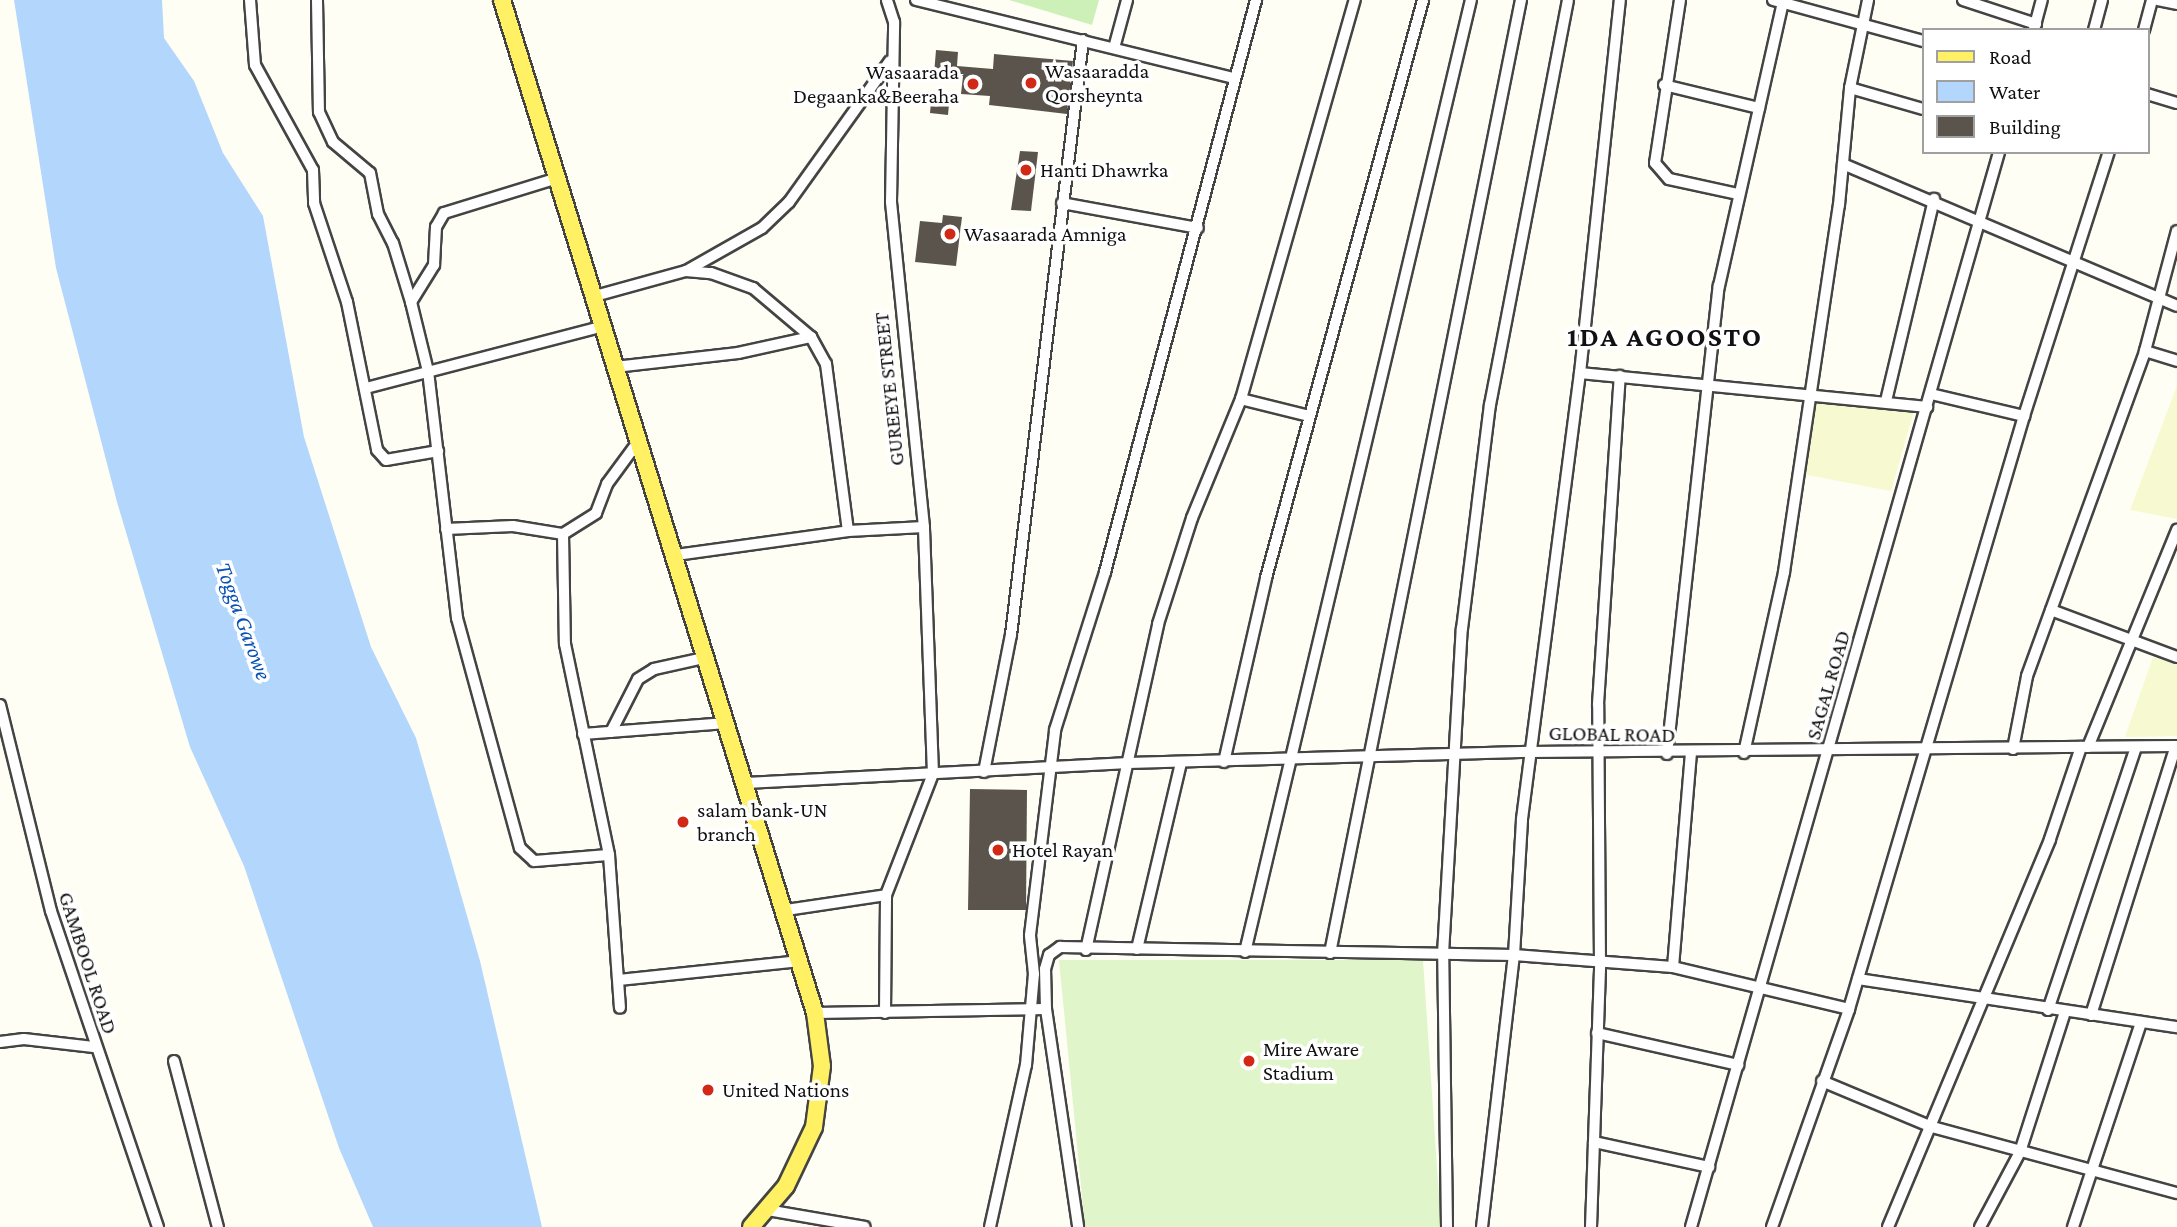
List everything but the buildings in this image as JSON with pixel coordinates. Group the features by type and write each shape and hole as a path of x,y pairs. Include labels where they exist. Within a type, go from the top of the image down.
{"main road":[{"path":"502,0 615,367 677,555 815,1013 822,1066 814,1127 786,1185 751,1227"}],"street":[{"path":"250,0 255,65 313,170 314,203 341,279 381,456 386,460 438,451"},
{"path":"317,0 318,112 333,142 370,173 377,214 393,243 411,302 428,371 457,618 520,848 534,861 608,855"},
{"name":"GUREEYE STREET","path":"887,0 894,22 890,61 891,202 923,527 933,774"},
{"path":"916,0 963,4 1083,40 1233,78"},
{"path":"1114,48 1127,0"},
{"path":"990,1227 1026,1065 1032,1009 1030,935 1047,768 1198,228 1233,78 1256,0"},
{"path":"1086,950 1158,624 1192,518 1241,399 1355,0"},
{"path":"1224,762 1309,416 1423,0"},
{"path":"1245,952 1287,761 1471,0"},
{"path":"1330,953 1521,0"},
{"path":"1447,1227 1443,954 1462,629 1490,405 1568,0"},
{"path":"1482,1227 1514,955 1530,752 1580,373 1620,0"},
{"path":"1680,0 1655,151 1660,174 1738,194"},
{"path":"1744,753 1784,572 1843,164 1850,88 1868,0"},
{"path":"1963,0 2035,27 2042,0"},
{"path":"2095,28 2102,0"},
{"path":"2145,28 2152,0"},
{"path":"2158,0 2177,4"},
{"path":"1667,754 1705,384 1738,194 1759,108 1778,1 1922,41"},
{"path":"984,772 1012,635 1083,40"},
{"path":"595,296 686,271 751,235 789,202 890,61"},
{"path":"1664,85 1759,108"},
{"path":"1850,88 1922,109"},
{"path":"2149,95 2177,103"},
{"name":"SAGAL ROAD","path":"1691,1227 1738,1065 1764,988 1978,220 1999,154"},
{"path":"1772,1227 1849,1009 1928,750 2024,416 2076,268 2108,154"},
{"path":"1843,164 1934,199 2076,268 2177,306"},
{"path":"411,302 434,265 436,227 443,213 558,178"},
{"path":"1886,401 1934,199"},
{"path":"1062,202 1198,228"},
{"path":"2013,749 2027,676 2145,351 2177,231"},
{"path":"686,271 747,285 811,337 826,364 848,531"},
{"path":"366,388 604,326"},
{"path":"615,367 738,353 811,337"},
{"path":"2145,351 2177,360"},
{"path":"1580,373 1809,392 1927,407"},
{"path":"1591,1227 1600,963 1599,754 1620,376"},
{"path":"1931,394 2024,416"},
{"path":"1241,399 1309,416"},
{"path":"446,529 513,526 563,534 596,513 607,484 640,438"},
{"path":"677,555 848,531 923,527"},
{"path":"1888,1227 1932,1127 2085,747 2177,530"},
{"path":"563,534 565,644 608,855 620,1008"},
{"path":"2051,610 2177,657"},
{"path":"611,732 638,679 654,669 708,657"},
{"name":"GAMBOOL ROAD","path":"0,705 47,899 94,1047 158,1227"},
{"path":"583,734 727,723"},
{"path":"2091,1015 2177,746"},
{"name":"GLOBAL ROAD","path":"746,783 1128,763 1367,759 1530,752 1691,754 2177,746"},
{"path":"2048,1010 2136,747"},
{"path":"1673,967 1691,754"},
{"path":"1137,949 1181,762"},
{"path":"885,1013 886,895 933,774"},
{"path":"786,910 886,895"},
{"path":"1079,1227 1046,1009 1049,956 1060,947 1086,950 1514,955 1673,967 1849,1009"},
{"path":"619,980 800,961"},
{"path":"1858,979 1982,1001 2177,1027"},
{"path":"815,1013 1046,1009"},
{"path":"1980,1227 2020,1152 2065,1012"},
{"path":"2073,1227 2141,1022"},
{"path":"1597,1033 1738,1065"},
{"path":"0,1042 24,1039 94,1047"},
{"path":"174,1061 218,1227"},
{"path":"1822,1081 1932,1127 2089,1173 2177,1193"},
{"path":"1594,1142 1709,1167"},
{"path":"767,1210 865,1227"}],"green space":[{"path":"1009,0 1099,0 1092,25"},
{"path":"2177,386 2177,519 2130,510"},
{"path":"1813,399 1914,411 1891,491 1802,474"},
{"path":"2153,657 2177,665 2177,736 2125,737"},
{"name":"Mire Aware Stadium","path":"1059,960 1423,960 1441,1227 1085,1227"}],"water":[{"name":"Togga Garowe","path":"14,0 162,0 164,38 194,81 223,153 263,216 304,437 371,647 416,738 480,961 542,1227 373,1227 339,1148 244,866 190,747 117,502 56,268"}],"place":[{"name":"Wasaaradda Qorsheynta","path":"1031,83"},
{"name":"Wasaarada Degaanka&Beeraha","path":"973,84"},
{"name":"Hanti Dhawrka","path":"1026,170"},
{"name":"Wasaarada Amniga","path":"950,234"},
{"name":"salam bank-UN branch","path":"683,822"},
{"name":"Hotel Rayan","path":"998,850"},
{"name":"Mire Aware Stadium","path":"1249,1061"},
{"name":"United Nations","path":"708,1090"}],"district":[{"name":"1DA AGOOSTO","path":"1665,337"}]}
